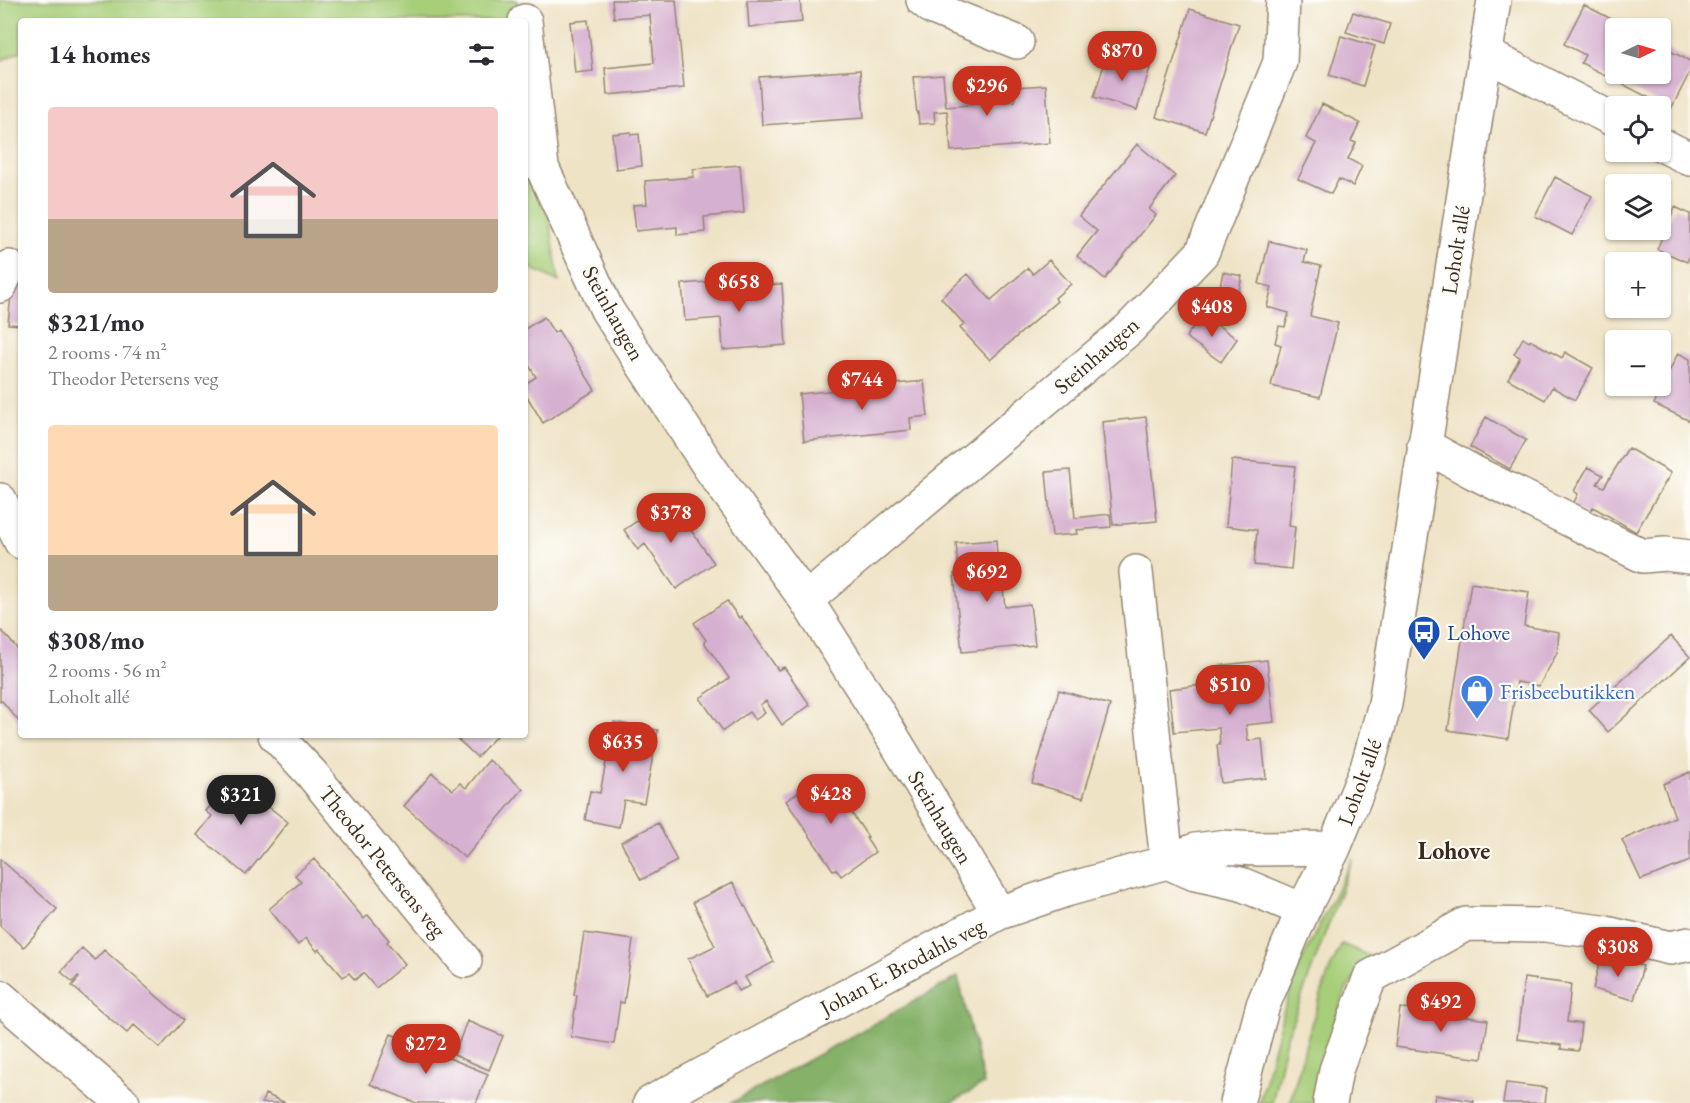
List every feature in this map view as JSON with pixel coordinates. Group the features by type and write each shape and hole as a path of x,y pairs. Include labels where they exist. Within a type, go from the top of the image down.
{"street":[{"name":"Steinhaugen","path":"522,0 525,18"},
{"path":"923,0 933,8 1017,42"},
{"name":"Steinhaugen","path":"806,600 1129,329 1202,253 1280,62 1283,0"},
{"name":"Loholt allé","path":"1237,1103 1263,1005 1303,910 1334,848 1366,768 1385,704 1494,0"},
{"name":"Steinhaugen","path":"528,47 542,167 607,310 710,468 806,600 882,718 999,914"},
{"path":"1485,54 1605,115"},
{"path":"1671,150 1690,159"},
{"path":"1424,445 1473,472 1643,556 1665,554 1690,557"},
{"path":"0,501 18,536"},
{"path":"1136,572 1167,862 1195,874 1241,884 1303,910"},
{"name":"Theodor Petersens veg","path":"278,738 311,773 465,961"},
{"name":"Johan E. Brodahls veg","path":"650,1103 999,914 1066,890 1167,862 1195,850 1220,847 1334,848"},
{"path":"1330,1103 1336,1070 1370,977 1466,924 1545,925 1602,932 1670,948 1690,944"},
{"path":"0,997 123,1103"}],"green space":[{"path":"0,0 517,0 520,18 18,18 18,52 0,61"},
{"path":"528,73 559,282 528,266"},
{"path":"1353,858 1286,1039 1272,1103 1259,1103 1283,1013 1299,966"},
{"path":"1342,944 1372,957 1361,968 1345,992 1314,1103 1290,1103 1311,1025 1329,971"},
{"path":"958,977 984,1084 951,1103 731,1103"}],"building":[{"path":"612,0 676,0 684,88 607,95 605,68 654,63 650,15 614,18"},
{"path":"747,0 800,0 802,22 749,27"},
{"path":"1584,5 1609,18 1605,18 1605,75 1581,63 1585,55 1564,44"},
{"path":"1190,9 1239,24 1205,132 1156,117"},
{"path":"1353,12 1390,24 1384,44 1346,32"},
{"path":"588,20 593,71 575,73 570,22"},
{"path":"1341,36 1375,46 1363,86 1329,75"},
{"path":"1671,52 1690,61 1690,72 1671,109 1671,96 1646,96 1622,84 1671,84"},
{"path":"1107,55 1150,68 1137,110 1094,97"},
{"path":"860,70 864,118 762,125 759,77"},
{"path":"943,75 946,107 1015,101 1014,87 1046,85 1050,143 951,151 947,111 934,112 935,123 919,124 913,77"},
{"path":"1322,104 1360,123 1351,141 1356,143 1348,159 1362,166 1353,186 1339,179 1331,194 1298,179 1316,143 1306,138"},
{"path":"631,132 631,135 639,134 642,166 616,169 612,134"},
{"path":"1137,144 1175,176 1149,209 1156,215 1105,279 1077,256 1097,231 1079,216"},
{"path":"740,165 744,213 704,217 705,232 677,235 677,227 636,231 633,205 647,204 645,181 694,177 693,169"},
{"path":"1555,177 1592,196 1572,235 1535,216"},
{"path":"1675,207 1690,214 1690,255 1687,262 1671,255 1671,252 1657,249 1661,240 1671,240 1671,216"},
{"path":"1269,241 1307,250 1304,262 1321,266 1310,316 1338,323 1320,397 1271,386 1281,345 1275,343 1279,326 1285,327 1289,313 1267,307 1272,287 1259,284"},
{"path":"1049,260 1071,284 1055,298 1057,301 990,360 960,328 964,324 941,298 968,274 991,300 1028,268 1033,274"},
{"path":"1223,272 1242,276 1237,300 1218,296"},
{"path":"719,281 719,288 782,284 786,345 723,350 721,318 685,321 682,284"},
{"path":"12,285 18,286 18,325 8,324"},
{"path":"1202,314 1237,339 1221,362 1186,337"},
{"path":"544,317 554,333 558,330 595,390 543,423 528,398 528,382 536,377 528,364 528,327"},
{"path":"1523,338 1562,358 1565,352 1593,368 1575,400 1552,387 1545,400 1508,379 1520,357 1514,354"},
{"path":"1678,353 1690,359 1690,421 1654,404 1658,396 1671,396 1671,368"},
{"path":"924,381 928,416 910,418 911,430 804,441 799,394"},
{"path":"1146,417 1157,521 1113,525 1102,422"},
{"path":"1486,417 1526,440 1510,469 1470,447"},
{"path":"1628,448 1671,473 1636,532 1593,507 1588,515 1572,506 1578,494 1574,491 1588,467 1603,475 1597,484 1604,487"},
{"path":"1232,460 1295,466 1289,526 1295,527 1291,569 1254,565 1257,530 1226,526"},
{"path":"1070,470 1075,518 1110,514 1111,527 1076,530 1077,534 1052,536 1046,472"},
{"path":"669,499 714,563 676,589 645,544 638,550 624,530"},
{"path":"996,540 998,570 1001,569 1005,607 1030,604 1035,645 962,652 954,574 959,574 956,543"},
{"path":"1471,583 1529,592 1524,626 1559,632 1557,653 1539,686 1517,682 1508,739 1448,730"},
{"path":"727,601 739,618 741,616 778,670 784,667 810,705 782,725 766,701 760,705 765,713 755,720 749,712 723,731 700,698 729,678 694,623"},
{"path":"2,631 18,650 18,720 2,701 0,702 0,633"},
{"path":"1671,636 1690,657 1608,732 1589,710"},
{"path":"1267,660 1274,722 1246,725 1248,741 1262,739 1266,778 1221,783 1217,745 1220,745 1219,728 1174,732 1169,689 1219,683 1216,666"},
{"path":"1059,690 1110,705 1083,798 1032,783"},
{"path":"614,722 658,730 644,803 624,800 619,827 585,820 590,791 600,793"},
{"path":"456,738 494,738 477,757"},
{"path":"489,760 523,789 465,858 404,806 432,773 453,790 460,783 466,788"},
{"path":"1690,772 1690,861 1641,880 1622,840 1675,817 1663,784"},
{"path":"825,774 868,837 866,838 875,852 841,876 836,869 833,870 786,801"},
{"path":"231,777 288,822 246,875 197,835 212,816 206,811 212,804 210,803"},
{"path":"658,823 677,861 641,880 621,842"},
{"path":"0,859 57,909 24,947 0,926"},
{"path":"314,859 364,919 368,915 405,964 376,988 363,973 355,980 349,973 343,977 319,949 317,951 306,938 298,945 269,909 301,882 295,875"},
{"path":"733,882 774,962 745,977 750,986 738,991 734,982 707,996 688,959 715,946 693,902"},
{"path":"584,933 633,940 624,1003 620,1002 614,1044 571,1037 577,995 574,995"},
{"path":"82,948 95,960 104,950 184,1020 160,1048 134,1025 127,1033 72,986 79,978 78,976 73,982 61,972"},
{"path":"1601,956 1643,966 1634,1000 1593,989"},
{"path":"1524,978 1571,984 1567,1022 1581,1024 1578,1051 1561,1049 1561,1045 1517,1039"},
{"path":"1400,1008 1488,1020 1482,1059 1395,1047"},
{"path":"467,1021 503,1036 489,1070 454,1055"},
{"path":"391,1034 488,1074 476,1103 416,1103 370,1084"},
{"path":"1506,1083 1547,1088 1545,1103 1503,1103"},
{"path":"265,1094 286,1103 262,1103"},
{"path":"1435,1095 1474,1101 1474,1103 1434,1103"}],"place":[{"name":"Lohove","path":"1424,661"},
{"name":"Frisbeebutikken","path":"1477,720"}],"district":[{"name":"Lohove","path":"1454,851"}]}
